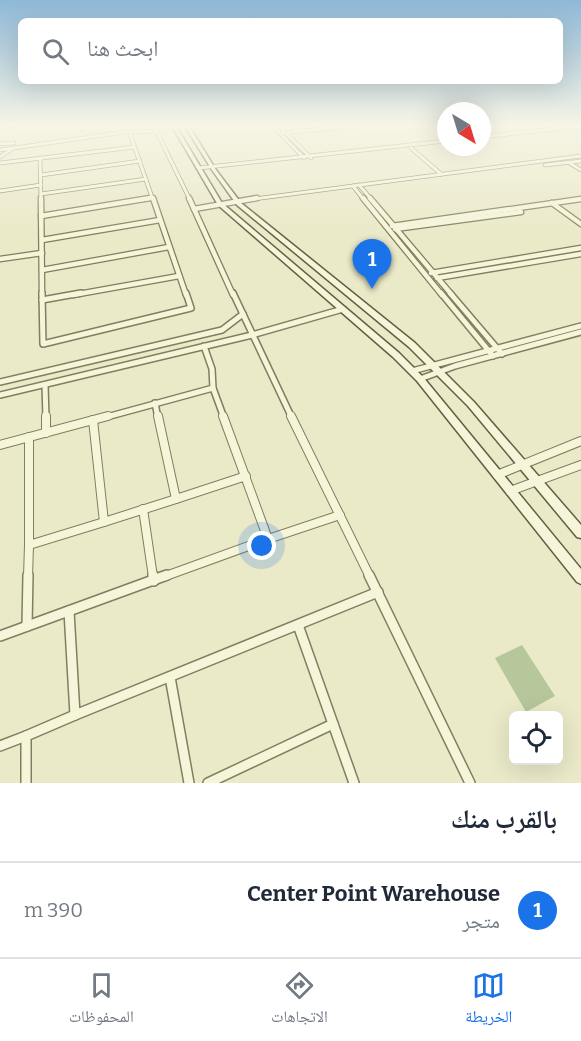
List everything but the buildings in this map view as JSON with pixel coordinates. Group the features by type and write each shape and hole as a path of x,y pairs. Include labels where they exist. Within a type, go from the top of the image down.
{"main road":[{"path":"195,163 220,204 343,309 420,379 581,578"},
{"path":"210,163 238,202 412,345 439,372 581,533"}],"street":[{"path":"40,163 43,344 191,308 141,163"},
{"path":"41,175 129,163"},
{"path":"171,163 252,335 470,783"},
{"path":"199,170 263,163"},
{"path":"428,163 441,174"},
{"path":"357,187 441,174 545,163"},
{"path":"194,209 548,163"},
{"path":"41,194 146,178"},
{"path":"0,191 41,185"},
{"path":"357,187 493,356"},
{"path":"41,216 153,198"},
{"path":"391,228 581,201"},
{"path":"554,205 581,224"},
{"path":"42,240 160,220"},
{"path":"391,228 433,272 502,354"},
{"path":"42,270 169,247"},
{"path":"425,274 581,248"},
{"path":"0,259 42,253"},
{"path":"430,280 581,254"},
{"path":"42,300 179,276"},
{"path":"0,395 252,335 343,309"},
{"path":"0,382 222,330 243,314"},
{"path":"412,371 581,326"},
{"path":"420,379 581,332"},
{"path":"204,346 212,369 213,388 268,539"},
{"path":"45,385 46,432"},
{"path":"0,445 213,388"},
{"path":"155,403 176,499"},
{"path":"93,420 104,522"},
{"path":"27,626 29,437"},
{"path":"497,475 581,441"},
{"path":"510,491 581,465"},
{"path":"29,545 246,476"},
{"path":"143,509 154,580"},
{"path":"0,636 340,515"},
{"path":"0,746 378,592"},
{"path":"69,611 75,715"},
{"path":"298,625 354,783"},
{"path":"170,677 189,783"},
{"path":"208,783 333,724"},
{"path":"26,736 26,783"}],"green space":[{"path":"522,645 555,696 525,711 495,658"}],"place":[{"name":"Center Point Warehouse","path":"372,289"}]}
